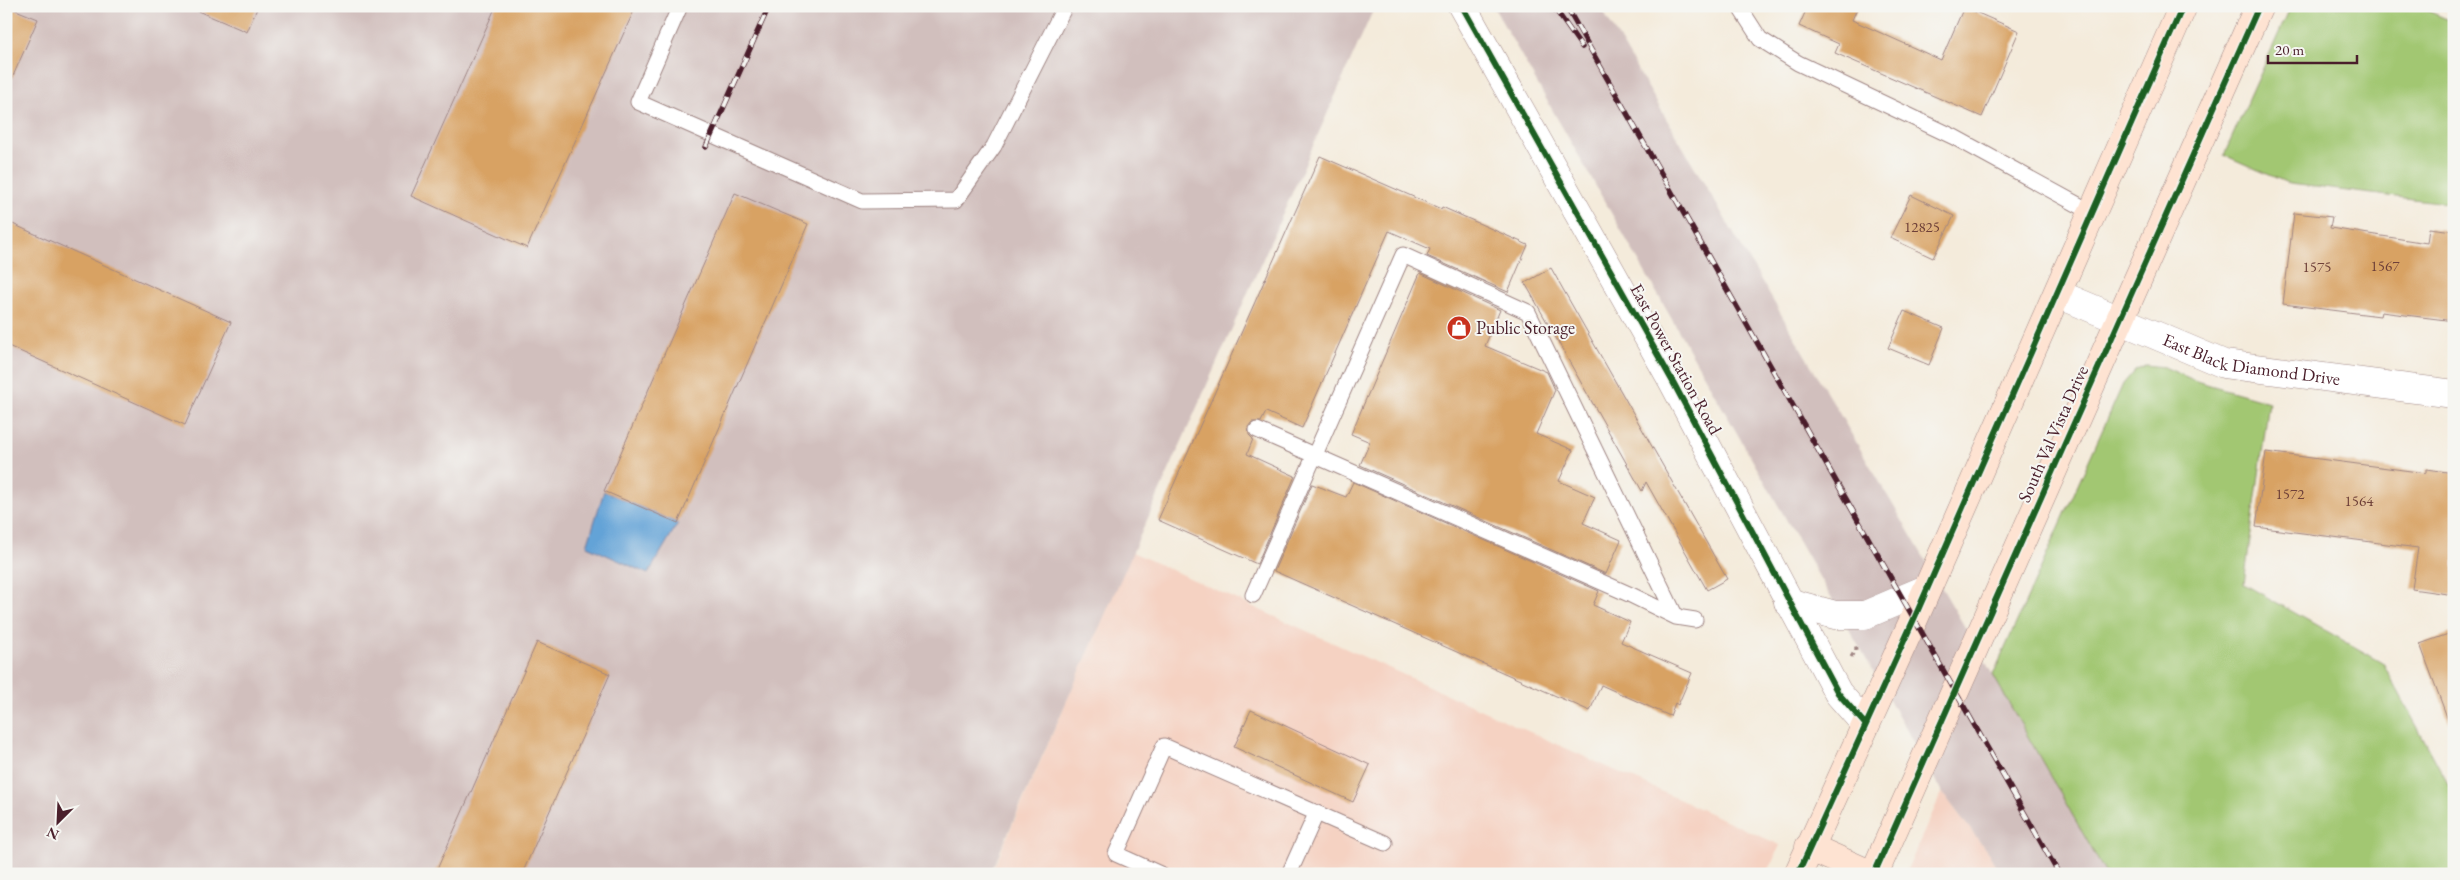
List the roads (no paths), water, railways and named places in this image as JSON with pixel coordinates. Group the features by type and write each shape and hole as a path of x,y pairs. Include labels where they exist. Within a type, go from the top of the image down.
{"main road":[{"path":"1798,874 2058,294 2183,6"},
{"name":"South Val Vista Drive","path":"1874,874 2260,6"},
{"path":"1809,847 1870,874"}],"street":[{"name":"East Power Station Road","path":"1462,6 1673,382 1788,602 1838,693 1865,724"},
{"name":"East Black Diamond Drive","path":"2058,294 2224,364 2454,394"},
{"path":"1788,602 1835,615 1865,615 1926,589"}],"lane":[{"path":"680,6 638,102 862,201 956,200 994,146 1065,6"},
{"path":"1742,6 1742,11 1760,39 1798,63 1954,137 2093,213"},
{"path":"1253,595 1403,255 1528,312 1676,617"},
{"path":"1257,430 1631,595 1676,617 1694,620"},
{"path":"1160,874 1116,854 1164,746 1385,843"},
{"path":"1289,874 1316,814"}],"water":[{"path":"604,491 678,523 648,574 587,546"}],"railway":[{"path":"706,147 769,6"},
{"path":"1553,6 1582,47"},
{"path":"1566,6 2059,874"}],"place":[{"name":"Public Storage","path":"1459,328"}]}
